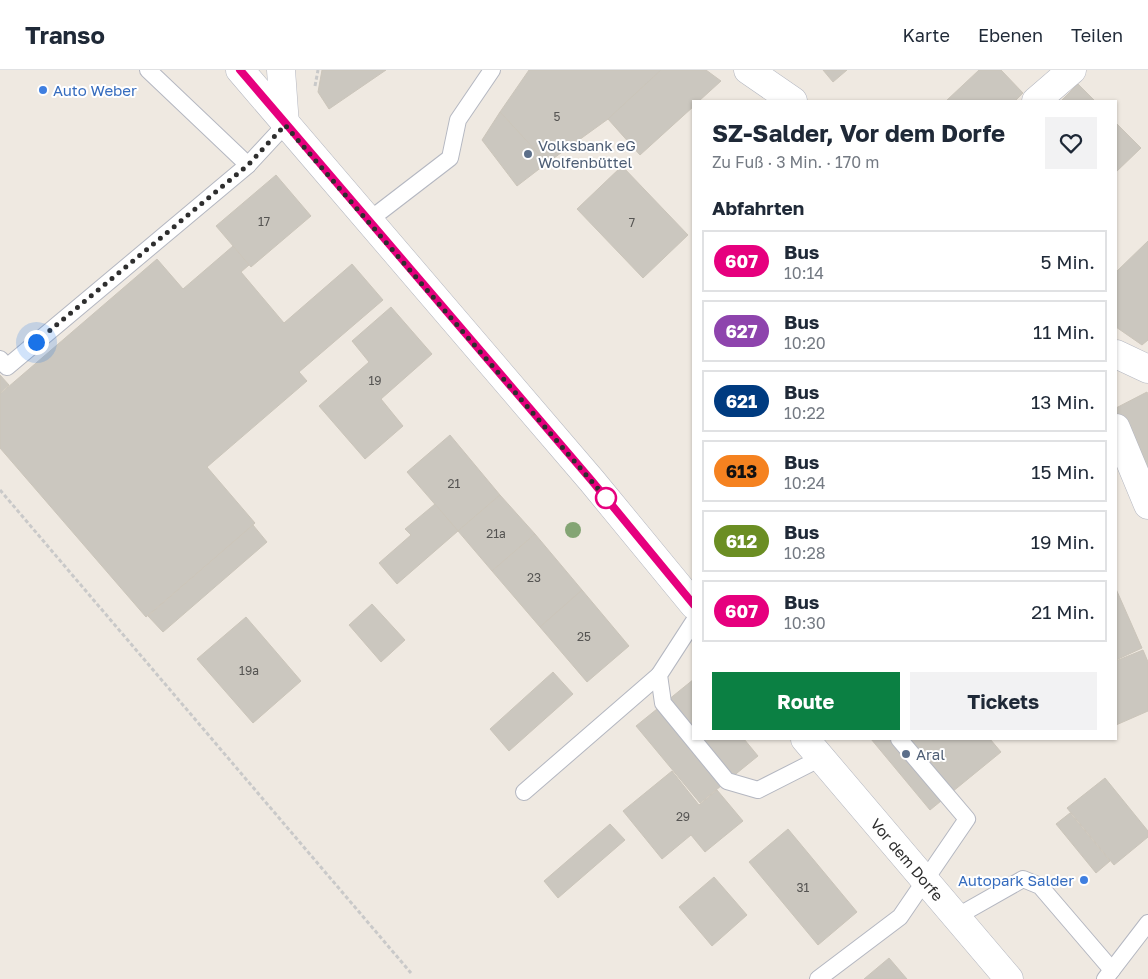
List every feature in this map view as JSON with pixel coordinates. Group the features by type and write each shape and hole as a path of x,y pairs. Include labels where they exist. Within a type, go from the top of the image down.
{"main road":[{"path":"240,70 285,125 586,474 692,603"},
{"path":"281,70 285,125"},
{"path":"748,70 792,100"},
{"path":"1037,100 1072,70"},
{"path":"1117,354 1148,369"},
{"path":"1117,430 1148,505"},
{"name":"Vor dem Dorfe","path":"812,744 1009,979"}],"lane":[{"path":"148,70 248,165"},
{"path":"368,221 450,158 458,120 492,70"},
{"path":"0,359 7,367 248,165 285,125"},
{"path":"524,792 659,675 692,624"},
{"path":"659,675 663,704 692,739"},
{"path":"693,740 727,781 758,790 812,744"},
{"path":"818,979 900,917 926,882 967,819 900,740"},
{"path":"956,917 1023,879 1040,886 1108,974 1148,923"}],"path":[{"path":"0,490 412,973"}],"building":[{"path":"322,70 386,70 329,109 318,92"},
{"path":"529,70 661,70 608,119 547,163 500,112"},
{"path":"661,70 706,70 721,81 700,100 692,100 692,108 640,155 608,119"},
{"path":"823,70 847,70 833,82"},
{"path":"979,70 1001,70 1023,93 1016,100 947,100"},
{"path":"1078,84 1094,100 1062,100"},
{"path":"500,112 547,163 517,186 482,140"},
{"path":"1117,124 1141,148 1117,171"},
{"path":"622,166 688,235 643,278 577,209"},
{"path":"276,175 311,216 251,267 216,226"},
{"path":"1148,241 1148,340 1142,345 1117,328 1117,271"},
{"path":"233,246 249,265 241,272 284,323 352,264 383,300 299,372 307,381 207,467 255,523 146,617 0,448 0,394 157,259 183,289"},
{"path":"391,307 432,354 381,399 403,426 365,459 319,406 369,362 352,341"},
{"path":"0,375 9,385 0,393"},
{"path":"1147,392 1148,394 1148,474 1117,413 1117,407"},
{"path":"450,435 500,495 458,531 407,472"},
{"path":"500,495 535,534 492,571 458,531"},
{"path":"435,504 458,531 397,584 379,563 411,535 405,529"},
{"path":"253,525 267,542 163,632 148,616"},
{"path":"535,534 582,590 540,627 492,571"},
{"path":"582,590 629,646 587,682 540,627"},
{"path":"1117,591 1142,648 1117,660"},
{"path":"372,604 405,640 381,662 349,625"},
{"path":"246,617 301,681 253,723 197,659"},
{"path":"1143,650 1148,662 1148,711 1117,725 1117,661"},
{"path":"553,672 573,694 509,751 490,729"},
{"path":"692,681 692,740 745,740 758,756 700,803 636,726"},
{"path":"872,740 991,740 1001,752 930,810"},
{"path":"672,771 699,805 717,790 743,821 705,852 691,835 662,859 623,811"},
{"path":"1105,778 1148,831 1148,837 1114,865 1067,808"},
{"path":"1070,813 1110,861 1096,873 1056,824"},
{"path":"610,824 625,840 558,898 544,881"},
{"path":"788,829 857,912 818,945 749,862"},
{"path":"714,877 747,915 712,946 679,907"},
{"path":"889,958 907,979 864,979"}],"bus line":[{"name":"607","path":"240,70 285,125 592,481 692,603"}],"place":[{"name":"Auto Weber","path":"43,90"},
{"name":"Volksbank eG Wolfenbüttel","path":"528,154"},
{"name":"Aral","path":"906,754"},
{"name":"Autopark Salder","path":"1084,880"}],"route":[{"path":"36,342 248,165 285,125 606,498"}]}
